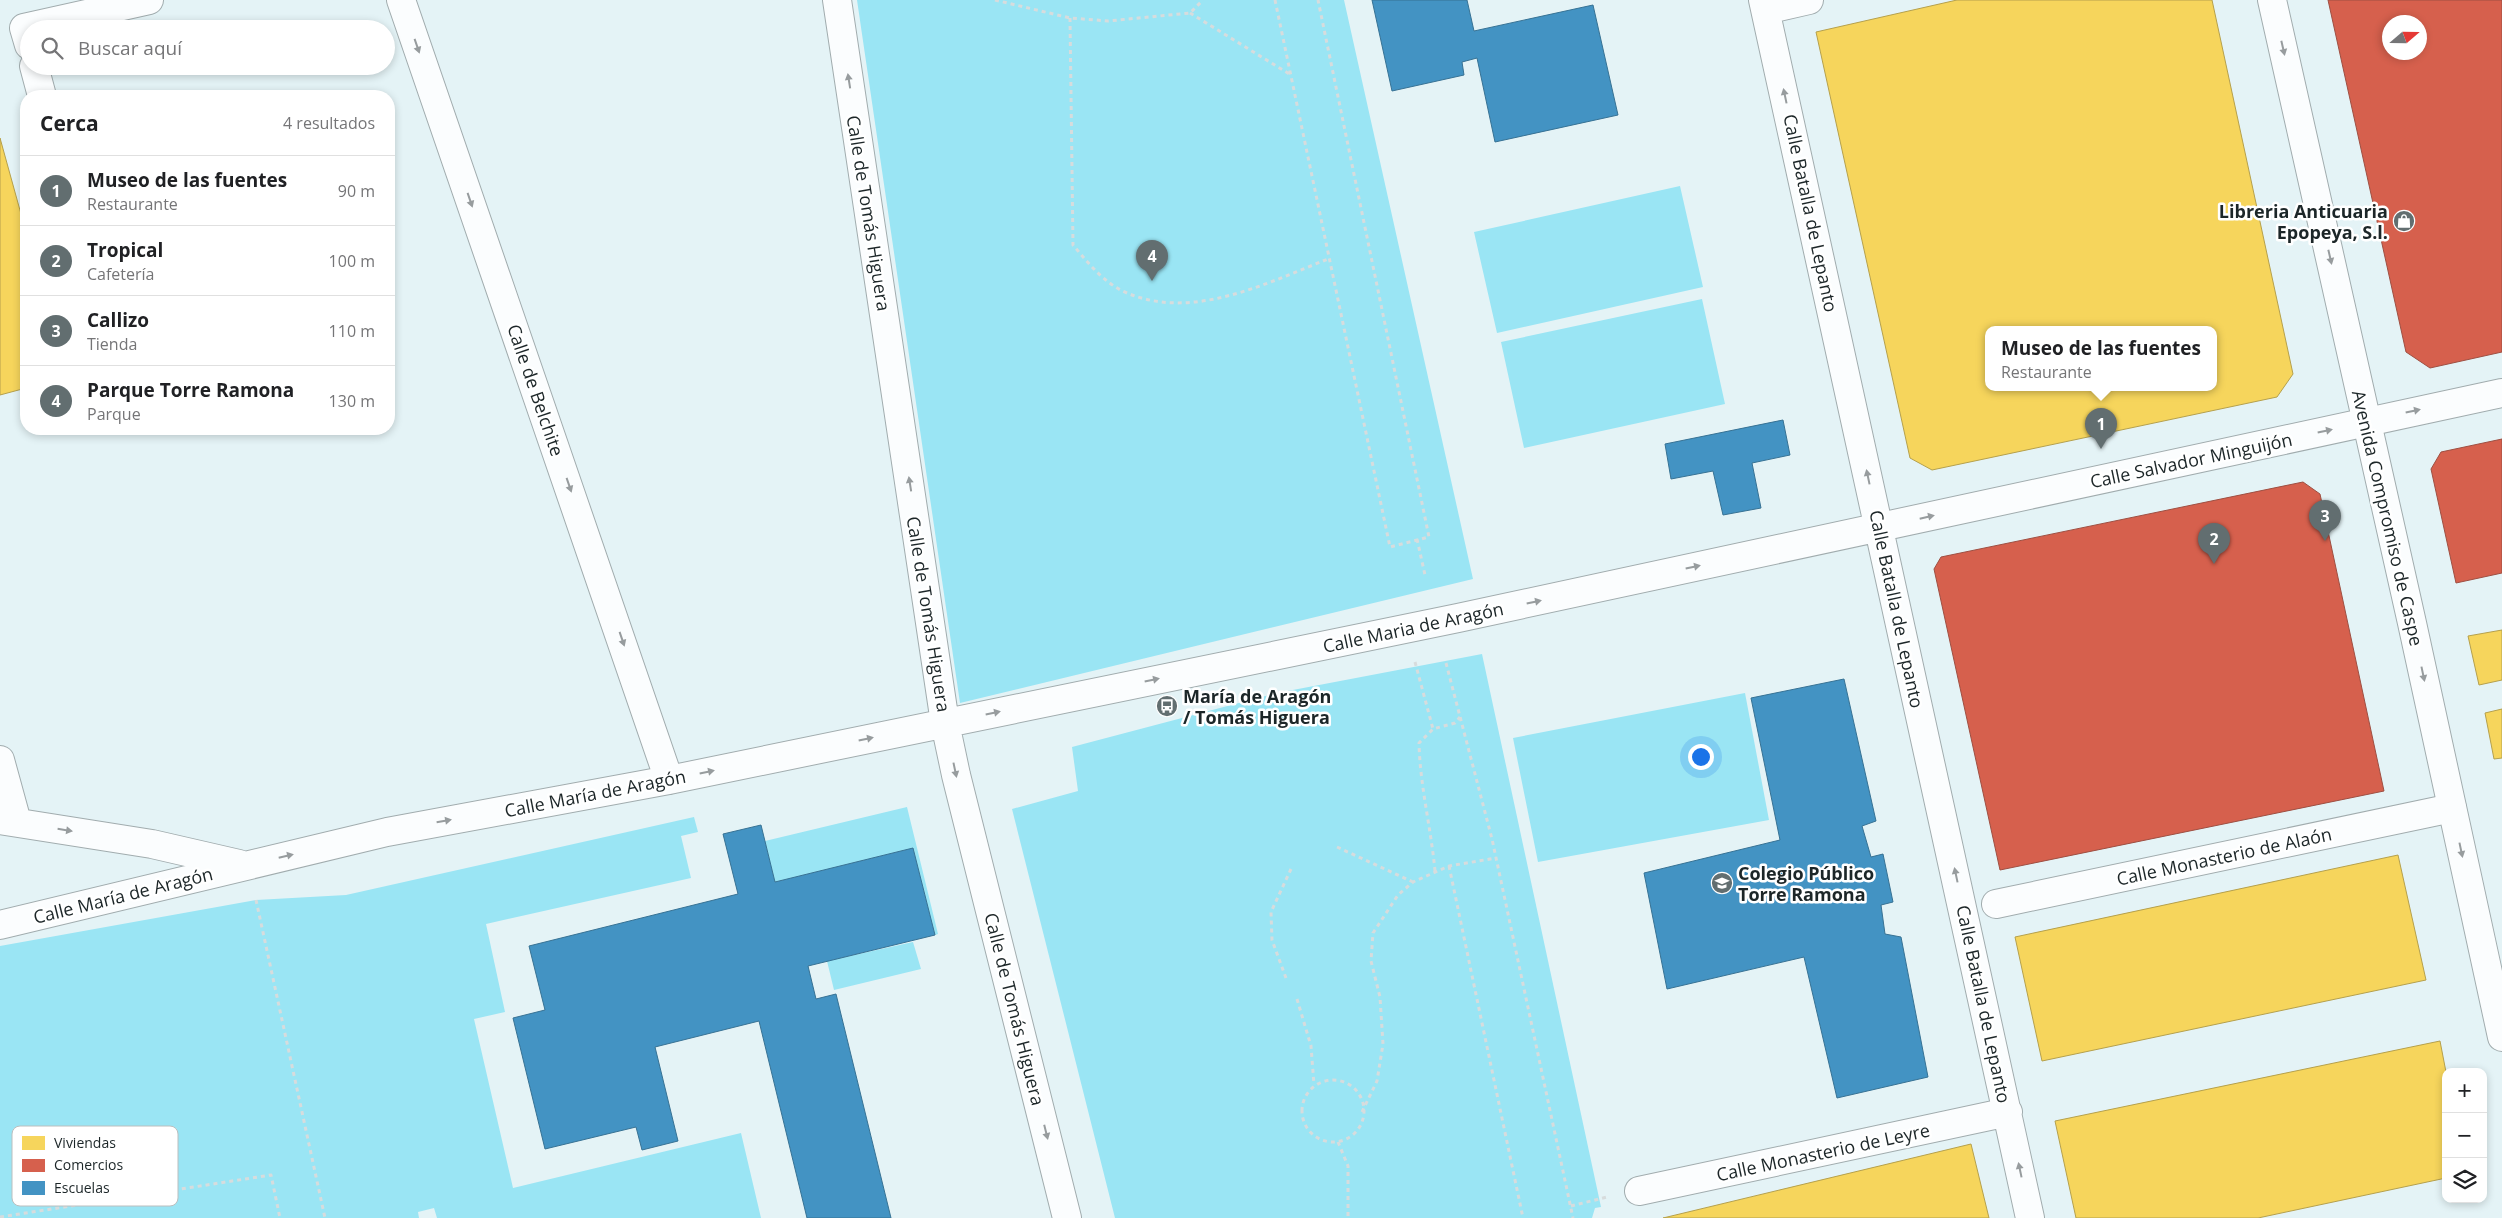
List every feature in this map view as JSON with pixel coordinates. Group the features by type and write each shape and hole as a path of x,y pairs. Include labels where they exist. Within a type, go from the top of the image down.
{"street":[{"path":"60,20 149,0"},
{"name":"Calle de Belchite","path":"401,0 669,780"},
{"name":"Calle de Tomás Higuera","path":"836,0 946,723 956,775 1067,1218"},
{"path":"1764,5 1809,0"},
{"name":"Avenida Compromiso de Caspe","path":"2272,0 2412,623 2502,1037"},
{"name":"Calle Batalla de Lepanto","path":"1764,5 2030,1218"},
{"path":"36,75 40,90"},
{"name":"Calle Salvador Minguijón","path":"1880,527 2502,393"},
{"name":"Calle Maria de Aragón","path":"946,723 1458,618 1880,527"},
{"name":"Calle María de Aragón","path":"0,925 387,832 669,780 946,723"},
{"path":"0,760 8,821"},
{"name":"Calle Monasterio de Alaón","path":"1996,904 2452,808"},
{"name":"Calle María de Aragón","path":"8,821 152,844 245,865"},
{"name":"Calle Monasterio de Leyre","path":"1639,1191 2008,1112"}],"path":[{"path":"995,0 1070,18 1108,21 1190,13 1291,75"},
{"path":"1190,13 1203,0"},
{"path":"1275,0 1328,260 1390,547 1429,537 1318,0"},
{"path":"1070,18 1074,246 1096,272 1127,293 1170,303 1229,297 1328,260"},
{"path":"1417,540 1425,575"},
{"path":"1446,663 1496,858 1573,1218"},
{"path":"1415,664 1433,729"},
{"path":"1435,871 1429,815 1420,776 1420,743 1433,729 1455,723 1460,717"},
{"path":"1337,847 1413,882"},
{"path":"1362,1112 1377,1081 1383,1044 1380,997 1371,961 1373,933 1398,895 1413,882 1449,866 1496,858"},
{"path":"1449,866 1523,1218"},
{"path":"1286,978 1272,940 1271,912 1291,869"},
{"path":"256,900 325,1218"},
{"path":"1297,999 1311,1046 1314,1085"},
{"path":"1333,1079 1343,1081 1360,1093 1364,1102 1362,1123 1348,1139 1338,1142 1317,1138 1303,1122 1301,1112 1302,1101 1314,1085 1333,1079"},
{"path":"1338,1142 1348,1166 1348,1218"},
{"path":"178,1189 271,1175 280,1218"},
{"path":"1571,1206 1599,1198"},
{"path":"0,1217 71,1206"}],"shaded area":[{"path":"857,0 1344,0 1473,579 960,703"},
{"path":"1680,186 1703,287 1497,333 1474,232"},
{"path":"1702,299 1725,404 1524,448 1501,342"},
{"path":"1482,654 1601,1207 1595,1208 1592,1218 1115,1218 1012,809 1078,791 1072,747 1277,693"},
{"path":"1745,693 1769,820 1538,862 1513,738"},
{"path":"907,807 938,934 935,935 913,848 775,882 765,841"},
{"path":"694,817 698,832 681,836 691,878 486,924 505,1012 474,1019 513,1188 741,1133 761,1218 437,1218 434,1208 418,1212 419,1218 0,1218 0,946 256,900 346,895"},
{"path":"913,942 921,969 834,990 827,961"}],"building: Viviendas":[{"path":"1957,0 2212,0 2293,374 2277,397 1932,470 1910,458 1816,32"},
{"path":"0,138 20,210 20,390 0,395"},
{"path":"2502,630 2502,680 2479,685 2468,636"},
{"path":"2502,709 2502,758 2494,759 2485,713"},
{"path":"2398,855 2426,980 2042,1061 2015,937"},
{"path":"2440,1041 2445,1068 2442,1068 2442,1179 2258,1218 2076,1218 2055,1121"},
{"path":"1971,1144 1989,1218 1663,1218"}],"building: Comercios":[{"path":"2328,0 2502,0 2502,352 2430,368 2406,352"},
{"path":"2502,439 2502,573 2456,583 2431,469 2441,452"},
{"path":"2303,482 2320,494 2384,791 2000,870 1934,569 1941,557"}],"building: Escuelas":[{"path":"1372,0 1467,0 1474,31 1593,5 1618,115 1495,142 1477,58 1462,62 1464,75 1392,91"},
{"path":"1783,420 1790,455 1752,463 1761,508 1723,515 1713,471 1671,479 1665,444"},
{"path":"1844,679 1876,821 1862,826 1871,857 1883,854 1893,902 1881,905 1885,934 1901,937 1928,1077 1837,1098 1804,957 1667,989 1644,873 1780,840 1751,698"},
{"path":"761,825 775,882 913,848 935,935 808,966 816,999 836,994 891,1218 807,1218 759,1021 655,1047 678,1141 642,1150 636,1127 545,1149 513,1018 545,1010 529,946 738,894 723,834"}],"place":[{"name":"Libreria Anticuaria Epopeya, S.l.","path":"2404,221"},
{"name":"Parque Torre Ramona","path":"1152,281"},
{"name":"Museo de las fuentes","path":"2101,449"},
{"name":"Callizo","path":"2325,541"},
{"name":"Tropical","path":"2214,564"},
{"name":"María de Aragón / Tomás Higuera","path":"1167,706"},
{"name":"Colegio Público Torre Ramona","path":"1722,883"}]}
